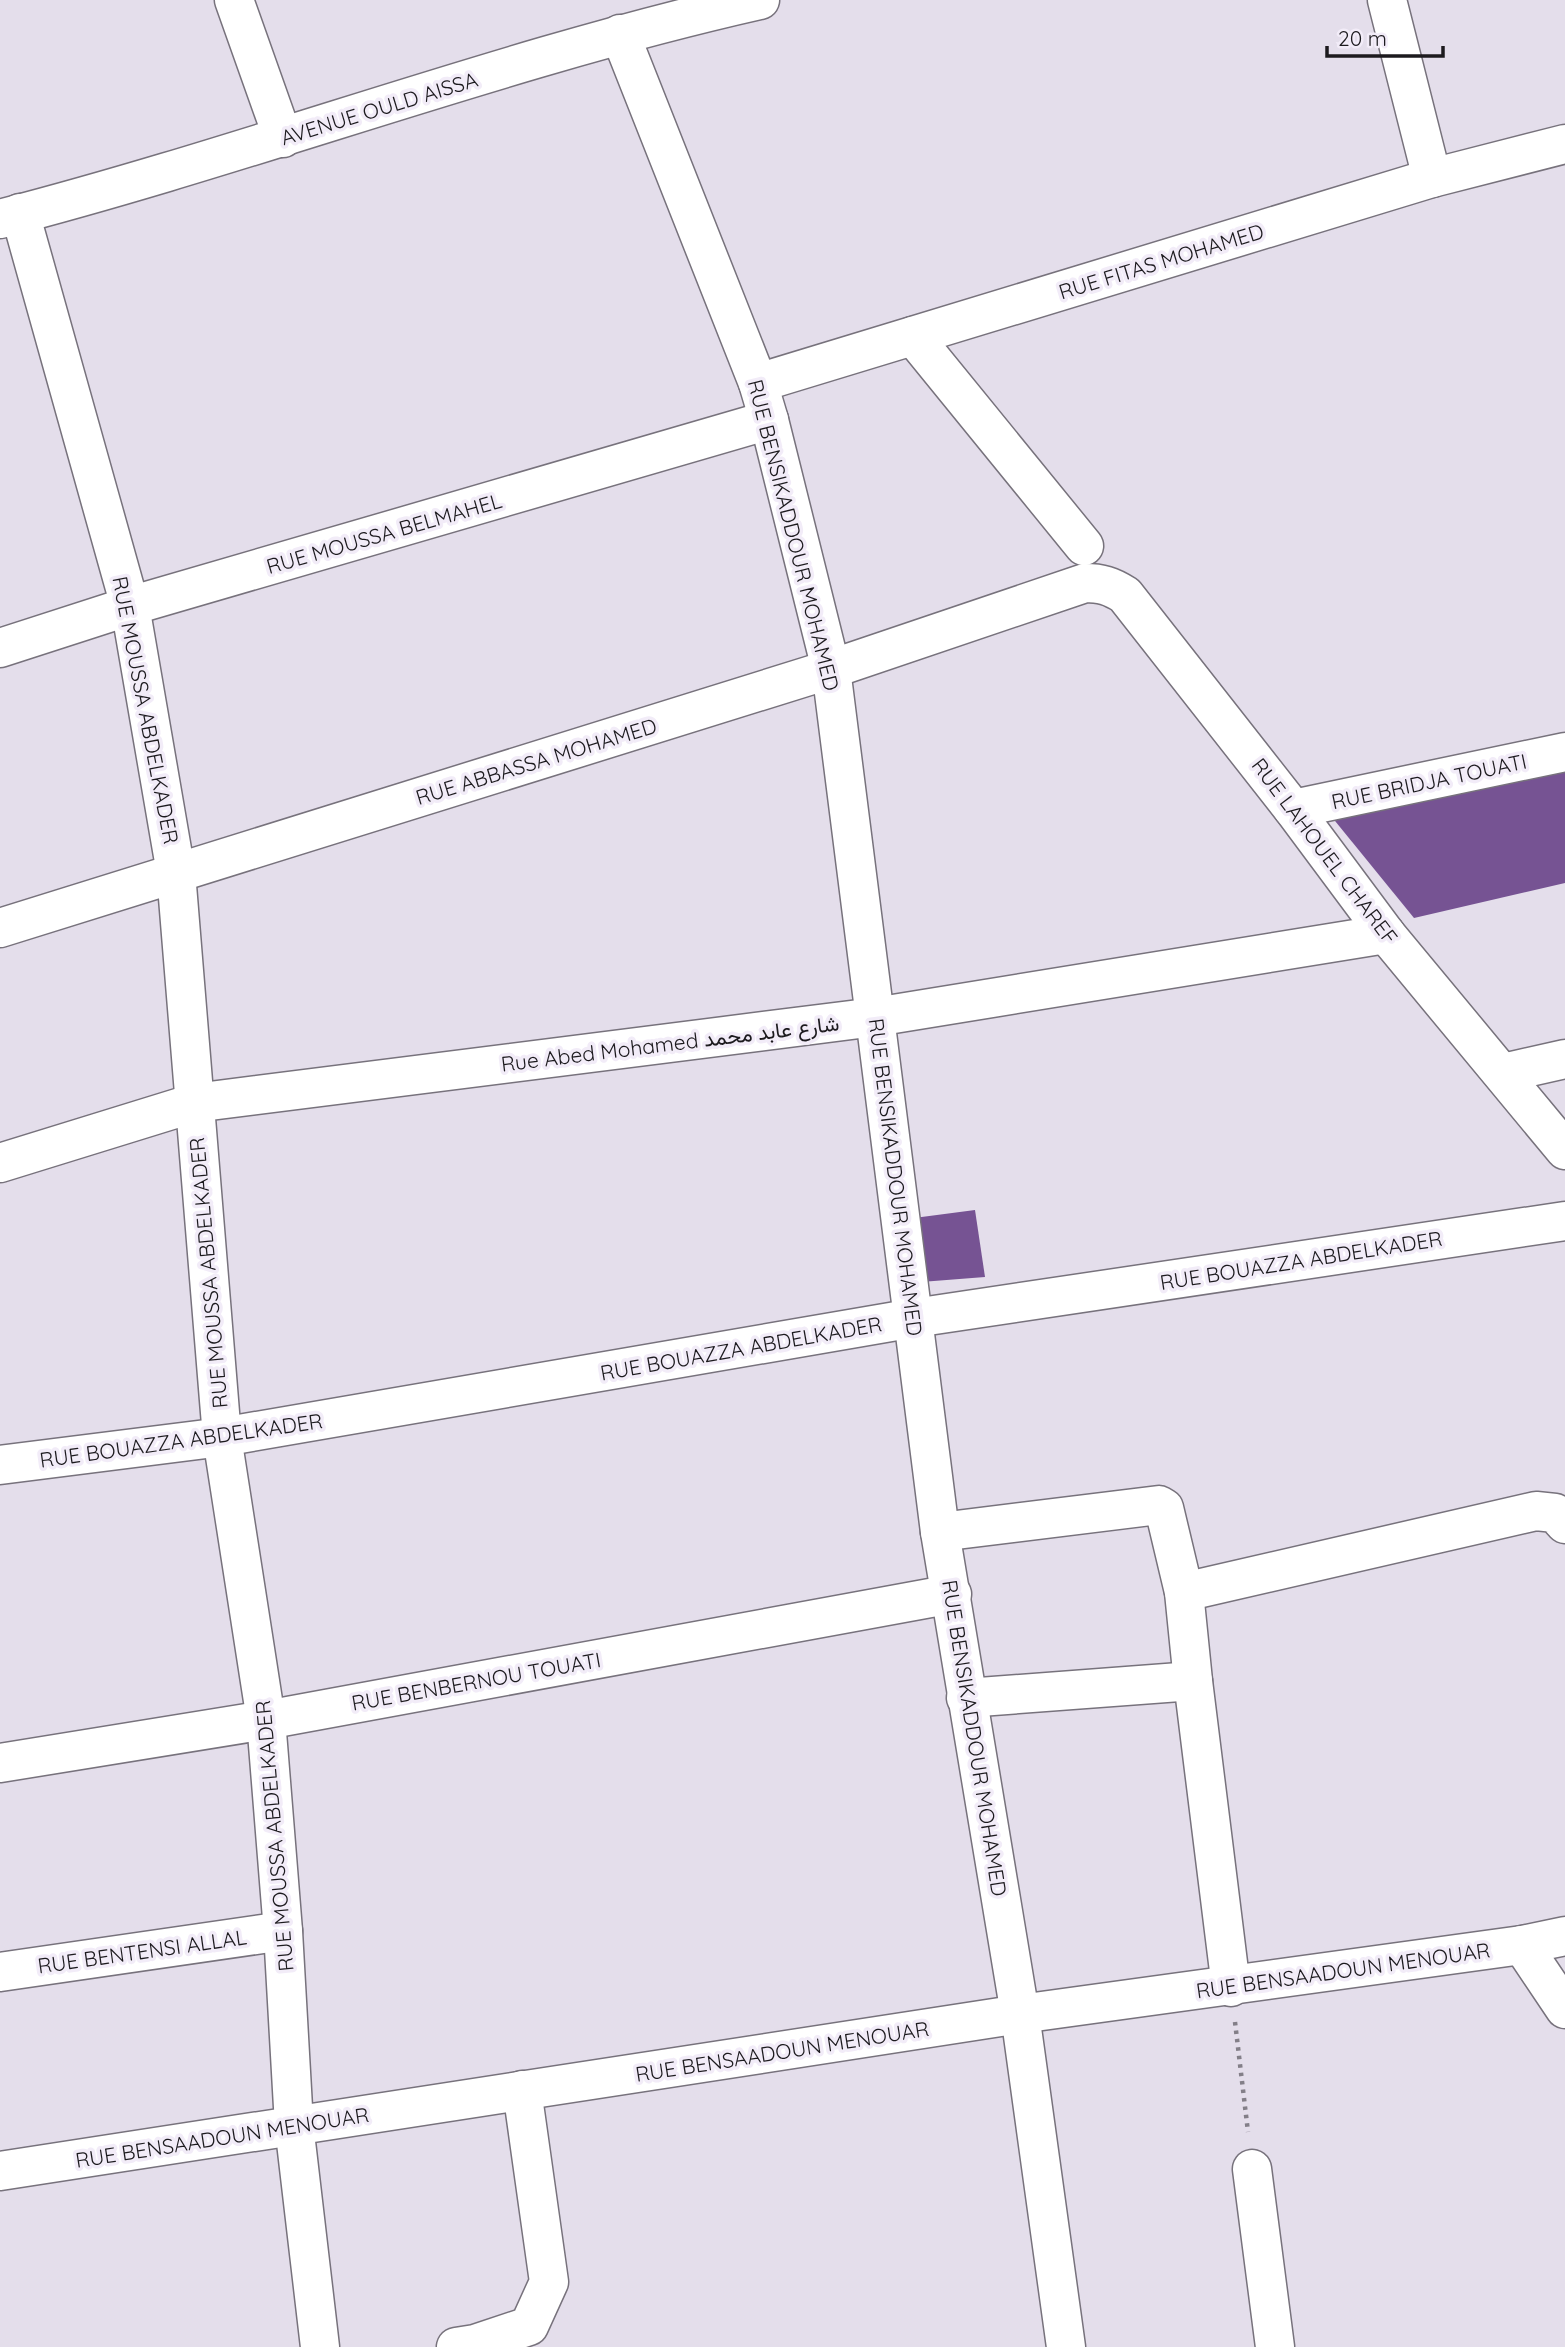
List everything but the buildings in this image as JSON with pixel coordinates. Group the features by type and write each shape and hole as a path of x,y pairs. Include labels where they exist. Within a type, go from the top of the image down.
{"street":[{"path":"234,0 283,138"},
{"name":"AVENUE OULD AISSA","path":"10,216 283,138 719,4 760,0"},
{"path":"1388,0 1432,178"},
{"name":"RUE BENSIKADDOUR MOHAMED","path":"620,34 758,383 831,669 940,1532 1020,2014 1066,2347"},
{"name":"RUE FITAS MOHAMED","path":"758,383 1432,178 1565,144"},
{"name":"RUE MOUSSA ABDELKADER","path":"10,216 130,607 176,873 222,1437 266,1720 283,1931 294,2125 320,2347"},
{"path":"913,336 1084,546"},
{"name":"RUE MOUSSA BELMAHEL","path":"0,648 130,607 769,420"},
{"name":"RUE LAHOUEL CHAREF","path":"1070,588 1084,583 1099,583 1113,587 1125,595 1293,809 1386,934 1565,1150"},
{"name":"RUE ABBASSA MOHAMED","path":"0,928 831,669 1070,588"},
{"name":"RUE BRIDJA TOUATI","path":"1293,809 1565,752"},
{"name":"Rue Abed Mohamed شارع عابد محمد","path":"0,1163 194,1103 875,1017 1386,934"},
{"path":"1503,1073 1565,1059"},
{"name":"RUE BOUAZZA ABDELKADER","path":"0,1465 222,1437 914,1318 1565,1221"},
{"path":"940,1532 1159,1505 1164,1508 1184,1592 1231,1987"},
{"path":"1184,1592 1536,1511 1555,1513 1565,1524"},
{"name":"RUE BENBERNOU TOUATI","path":"0,1763 266,1720 952,1594"},
{"path":"967,1698 1193,1681"},
{"name":"RUE BENTENSI ALLAL","path":"0,1972 283,1931"},
{"name":"RUE BENSAADOUN MENOUAR","path":"0,2171 1020,2014 1231,1987 1522,1945 1565,1936"},
{"path":"1522,1945 1565,2009"},
{"path":"456,2347 475,2344 529,2326 549,2282 522,2090"},
{"path":"1252,2169 1275,2347"}],"path":[{"path":"1231,1987 1252,2169"}]}
